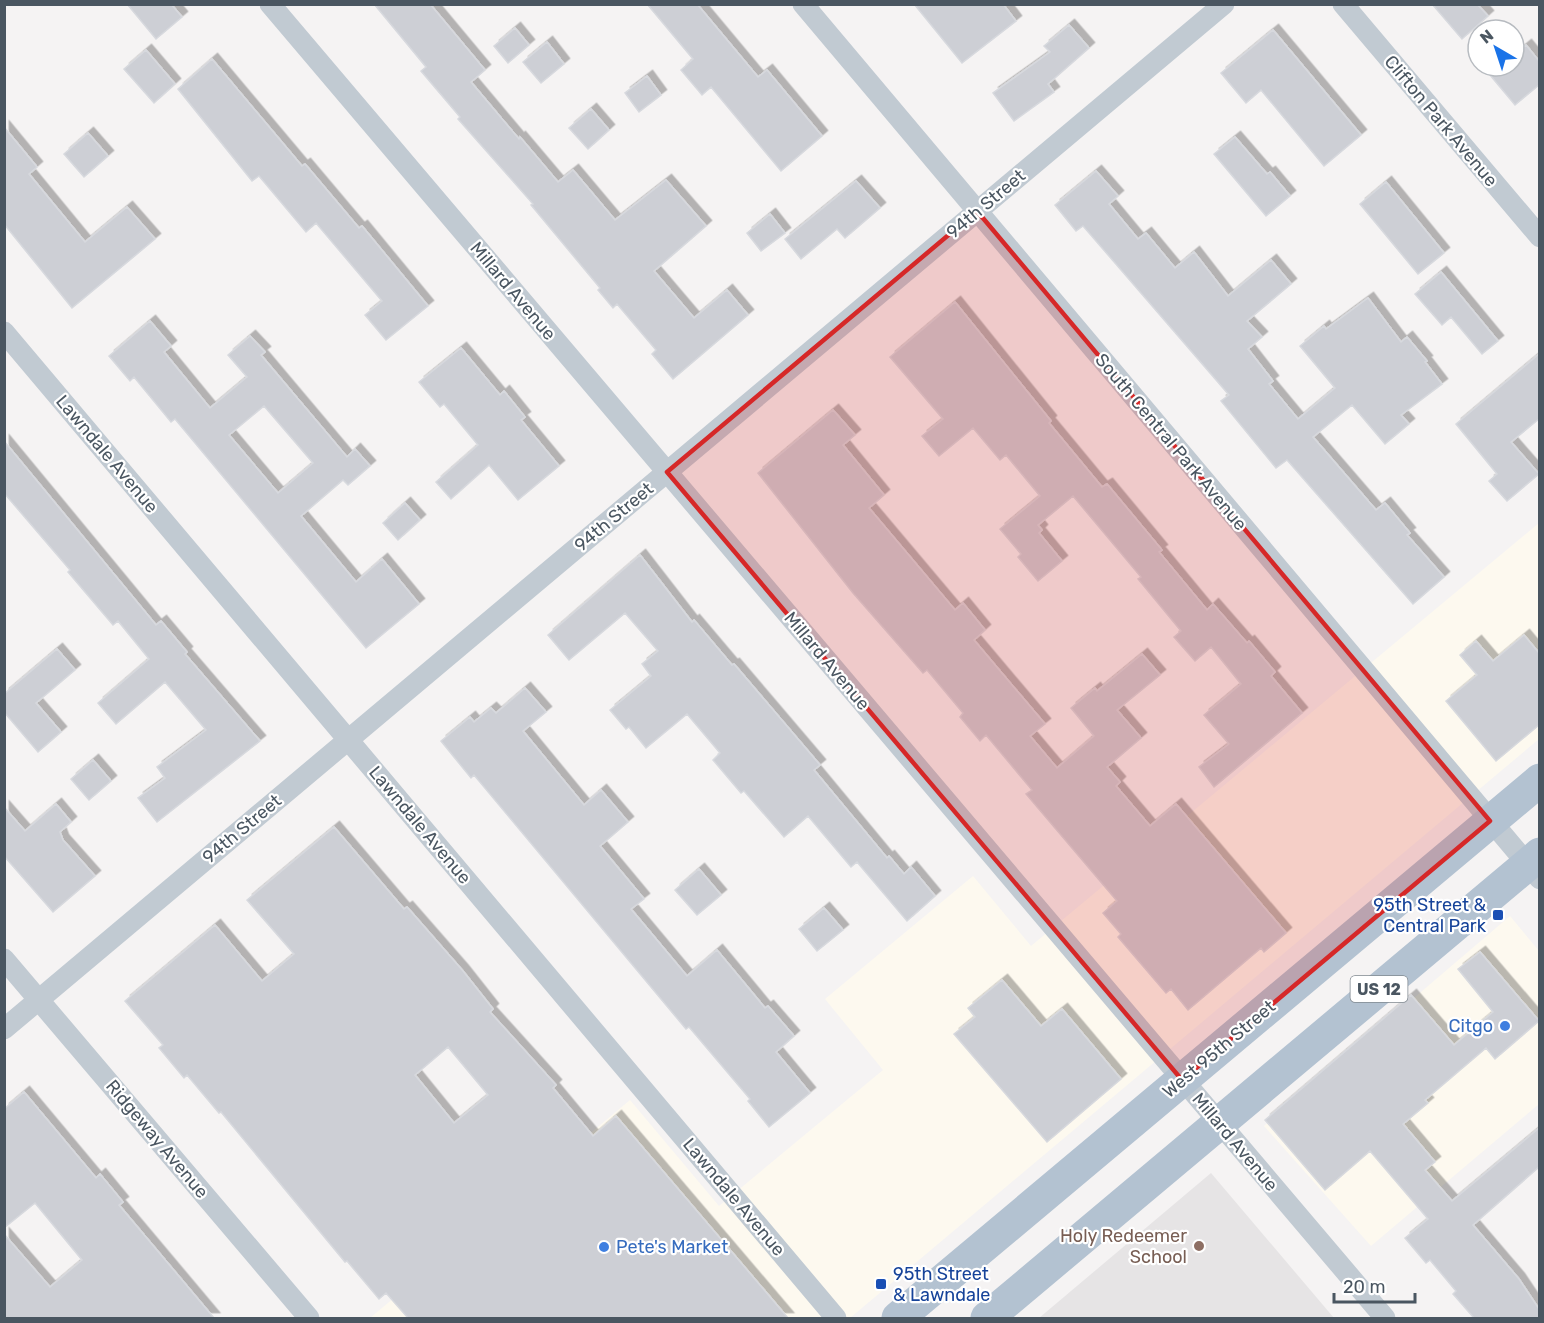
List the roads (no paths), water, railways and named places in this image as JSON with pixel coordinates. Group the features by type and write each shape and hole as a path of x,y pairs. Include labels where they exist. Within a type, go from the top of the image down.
{"main road":[{"name":"West 95th Street","path":"898,1318 1539,780"},
{"name":"US 12","path":"987,1318 1219,1124 1535,866"}],"street":[{"name":"Millard Avenue","path":"270,4 1385,1318"},
{"name":"South Central Park Avenue","path":"802,4 1490,821 1535,866"},
{"name":"94th Street","path":"4,1029 1224,4"},
{"name":"Clifton Park Avenue","path":"1343,4 1539,237"},
{"name":"Lawndale Avenue","path":"4,332 836,1318"},
{"name":"Ridgeway Avenue","path":"4,959 309,1318"}],"place":[{"name":"95th Street & Central Park","path":"1498,915"},
{"name":"Citgo","path":"1505,1026"},
{"name":"Holy Redeemer School","path":"1199,1246"},
{"name":"Pete's Market","path":"604,1247"},
{"name":"95th Street & Lawndale","path":"881,1284"}]}
